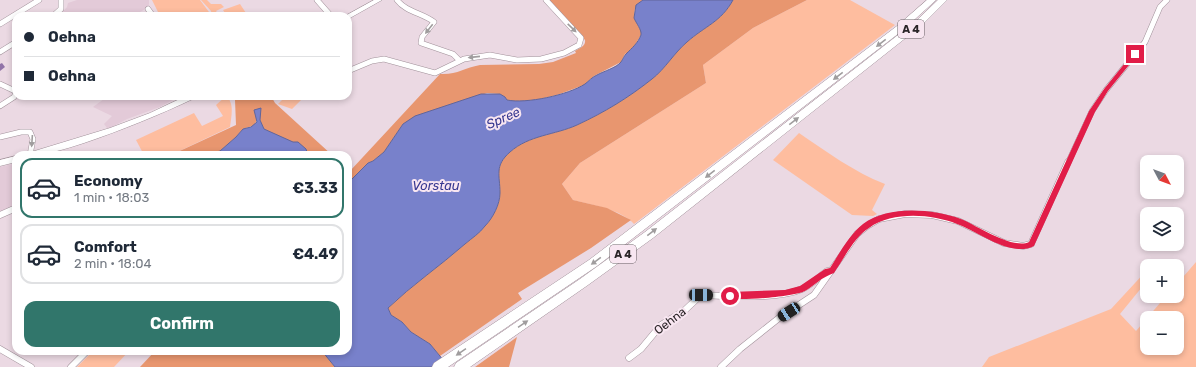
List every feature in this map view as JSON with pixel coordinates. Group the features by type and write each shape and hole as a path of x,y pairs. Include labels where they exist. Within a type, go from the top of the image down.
{"highway":[{"name":"A 4","path":"438,367 487,341 613,262 900,28 932,0"},
{"name":"A 4","path":"760,142 913,28 943,0"},
{"name":"A 4","path":"460,367 487,341"}],"street":[{"path":"20,12 39,0"},
{"path":"57,12 61,8 61,0"},
{"path":"317,0 328,12"},
{"path":"352,15 379,0"},
{"path":"397,0 401,4 426,16 434,22 422,38 421,43 453,54 460,60"},
{"path":"352,69 372,61 384,59 435,73 443,71 460,60 490,55 516,60 550,58 579,45 582,38 557,14 546,0"},
{"name":"Oehna","path":"721,367 740,349 774,322 814,295 865,226 881,218 899,215 928,214 958,221 1013,246 1026,246 1031,244 1092,111 1106,90 1145,42 1160,7 1167,0"},
{"path":"0,24 12,17"},
{"path":"0,52 12,44"},
{"path":"0,84 12,90"},
{"path":"0,106 12,98"},
{"path":"45,151 119,129 154,115 184,100"},
{"path":"0,137 20,132 30,132 33,138 31,151"},
{"path":"0,163 12,160"},
{"path":"0,215 12,210"},
{"name":"Oehna","path":"629,358 640,349 656,330 685,310 701,295 785,293 801,289 827,271 831,271"},
{"path":"0,349 31,367"},
{"path":"71,367 83,355"}],"shaded area":[{"path":"77,0 149,0 147,8 140,12 63,12 67,7 68,3"},
{"path":"152,0 200,0 209,12 158,12"},
{"path":"201,0 207,0 211,4 221,4 224,7 216,11 217,12 211,11"},
{"path":"549,0 643,0 635,8 634,18 641,31 641,35 632,50 625,54 621,62 594,76 584,85 557,95 536,100 513,102 507,100 500,94 487,93 403,124 384,152 368,163 352,179 352,169 440,74 456,72 480,65 539,64 553,62 576,53 575,51 584,45 585,40"},
{"path":"733,0 807,0 753,28 703,65 706,83 580,163 562,184 573,200 607,208 631,220 591,248 518,293 522,299 440,356 430,344 411,332 402,322 391,315 388,308 483,229 491,219 496,211 500,197 500,166 510,152 525,142 577,125 607,110 643,86 657,75 687,42 718,19"},
{"path":"807,0 850,0 895,25 634,224 614,211 573,200 562,184 580,163 706,83 703,65 753,28"},
{"path":"240,4 245,12 224,12 223,10"},
{"path":"103,100 173,100 160,107 127,119 108,129 104,124 112,116 93,107"},
{"path":"222,100 230,100 231,102 232,115 230,127 179,151 142,151 136,140 194,113 202,126 223,116 216,105"},
{"path":"235,100 273,100 328,151 307,151 306,149 264,130 260,120 260,108 255,125 243,129 220,151 180,151 236,125"},
{"path":"282,100 301,100 292,109 278,104"},
{"path":"799,133 852,168 885,184 872,210 877,214 873,216 852,215 773,160"},
{"path":"12,164 12,207 0,212 0,167"},
{"path":"1196,262 1196,367 982,367 989,357 1111,309 1140,278 1140,290 1120,314 1136,331 1140,326 1140,355 1184,355 1184,311 1153,311 1160,303 1184,303 1184,276"},
{"path":"517,337 509,367 475,367"},
{"path":"89,355 125,355 114,367 77,367"},
{"path":"151,355 325,355 335,367 140,367"}],"water":[{"name":"Vorstau","path":"643,0 733,0 718,19 687,42 657,75 643,86 607,110 577,125 525,142 510,152 500,166 499,202 496,211 488,223 388,308 391,315 402,322 411,332 430,344 449,367 335,367 325,355 352,355 352,179 368,163 384,152 403,124 415,116 481,94 500,94 507,100 515,101 547,98 578,88 595,76 616,66 637,43 641,35 640,29 634,18 636,5"},
{"path":"261,108 260,120 264,129 293,142 298,142 307,151 220,151 243,129 251,127 257,122 254,110"}],"route":[{"path":"730,296 785,293 801,289 814,282 827,271 831,271 857,234 865,226 881,218 899,215 928,214 958,221 1013,246 1019,247 1031,244 1035,239 1092,111 1106,90 1135,54"}],"water label":[{"name":"Spree","path":"503,118"}]}
